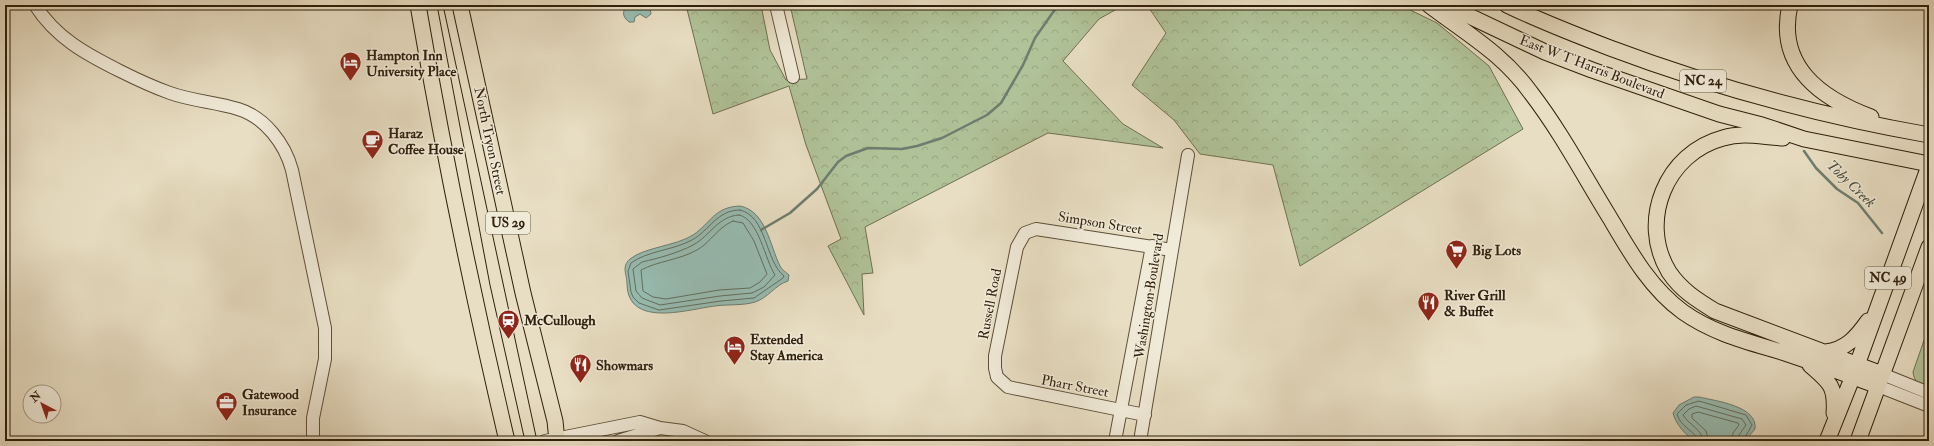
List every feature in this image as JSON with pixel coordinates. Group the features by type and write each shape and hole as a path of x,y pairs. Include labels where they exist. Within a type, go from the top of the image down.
{"main road":[{"path":"418,5 438,123 472,290 507,441"},
{"name":"North Tryon Street","path":"460,5 523,293 554,421 553,440"},
{"path":"1429,5 1485,44 1502,60 1531,92 1561,137 1641,269 1674,305 1696,321 1717,331 1807,362 1855,371 1880,380"},
{"name":"East W T Harris Boulevard","path":"1446,5 1546,52 1592,70 1719,114 1762,125 1804,139 1929,165"},
{"name":"East W T Harris Boulevard","path":"1507,5 1577,35 1700,80 1837,117 1929,135"},
{"path":"1790,5 1788,18 1789,42 1798,64 1811,83 1842,106 1908,131"},
{"path":"1804,139 1738,135 1723,138 1701,147 1678,165 1665,184 1658,205 1656,221 1657,237 1667,267 1680,285 1690,295 1725,315 1826,352 1855,371"},
{"name":"NC 49","path":"1827,441 1855,371 1929,165"},
{"name":"NC 49","path":"1858,441 1929,247"},
{"path":"1826,352 1836,351 1850,343 1878,308"},
{"path":"1807,362 1833,387 1835,401 1834,422"}],"street":[{"path":"35,5 57,33 80,51 169,93 193,100 244,111 266,126 282,145 292,170 325,328 325,359 313,418 313,440"},
{"path":"776,5 793,77"},
{"name":"Washington Boulevard","path":"1140,441 1188,155"},
{"name":"Simpson Street","path":"1025,233 1036,229 1048,230 1172,250"},
{"name":"Russell Road","path":"1001,382 997,377 995,368 998,335 1017,247 1025,233"},
{"name":"Washington Boulevard","path":"1115,441 1152,246"},
{"path":"1880,380 1929,393"},
{"path":"1880,380 1929,406"},
{"name":"Pharr Street","path":"1001,382 1011,389 1145,415"},
{"path":"553,440 635,422 648,423 660,428 683,431 706,441"},
{"path":"618,441 660,428"}],"green space":[{"path":"686,5 761,5 770,50 786,80 807,79 790,5 966,5 968,8 970,5 1124,5 1099,19 1063,61 1123,124 1163,148 1048,133 865,227 873,273 862,274 864,315 828,246 841,239 806,145 789,86 713,114"},
{"path":"1147,5 1400,5 1437,23 1489,66 1523,129 1300,266 1273,165 1200,154 1174,120 1132,85 1166,33"},
{"path":"1929,326 1929,389 1918,383 1913,372"}],"water":[{"path":"636,5 642,5 645,8 650,7 651,14 646,18 640,14 635,17 634,22 629,22 624,16 624,10 625,8 632,9"},
{"path":"740,206 749,209 761,222 766,230 780,266 789,275 788,281 779,285 764,298 750,303 720,305 662,313 648,312 638,307 630,298 627,284 625,268 630,259 644,252 686,239 699,230 718,212 731,207"},
{"path":"1694,397 1725,403 1743,410 1750,415 1754,421 1755,429 1745,441 1707,442 1697,441 1689,437 1676,421 1673,413 1679,405"}],"waterway":[{"path":"761,230 790,213 817,189 838,162 846,156 868,148 902,149 917,146 942,138 987,115 1001,103 1023,65 1035,38 1058,5"},
{"name":"Toby Creek","path":"1804,151 1816,168 1837,189 1858,203 1882,233"}],"tram line":[{"path":"437,5 490,285 525,441"},
{"path":"443,5 537,441"}],"place":[{"name":"Hampton Inn University Place","path":"351,82"},
{"name":"Haraz Coffee House","path":"372,160"},
{"name":"Big Lots","path":"1456,270"},
{"name":"River Grill & Buffet","path":"1428,322"},
{"name":"McCullough","path":"509,340"},
{"name":"Extended Stay America","path":"735,366"},
{"name":"Showmars","path":"581,384"},
{"name":"Gatewood Insurance","path":"227,422"}]}
